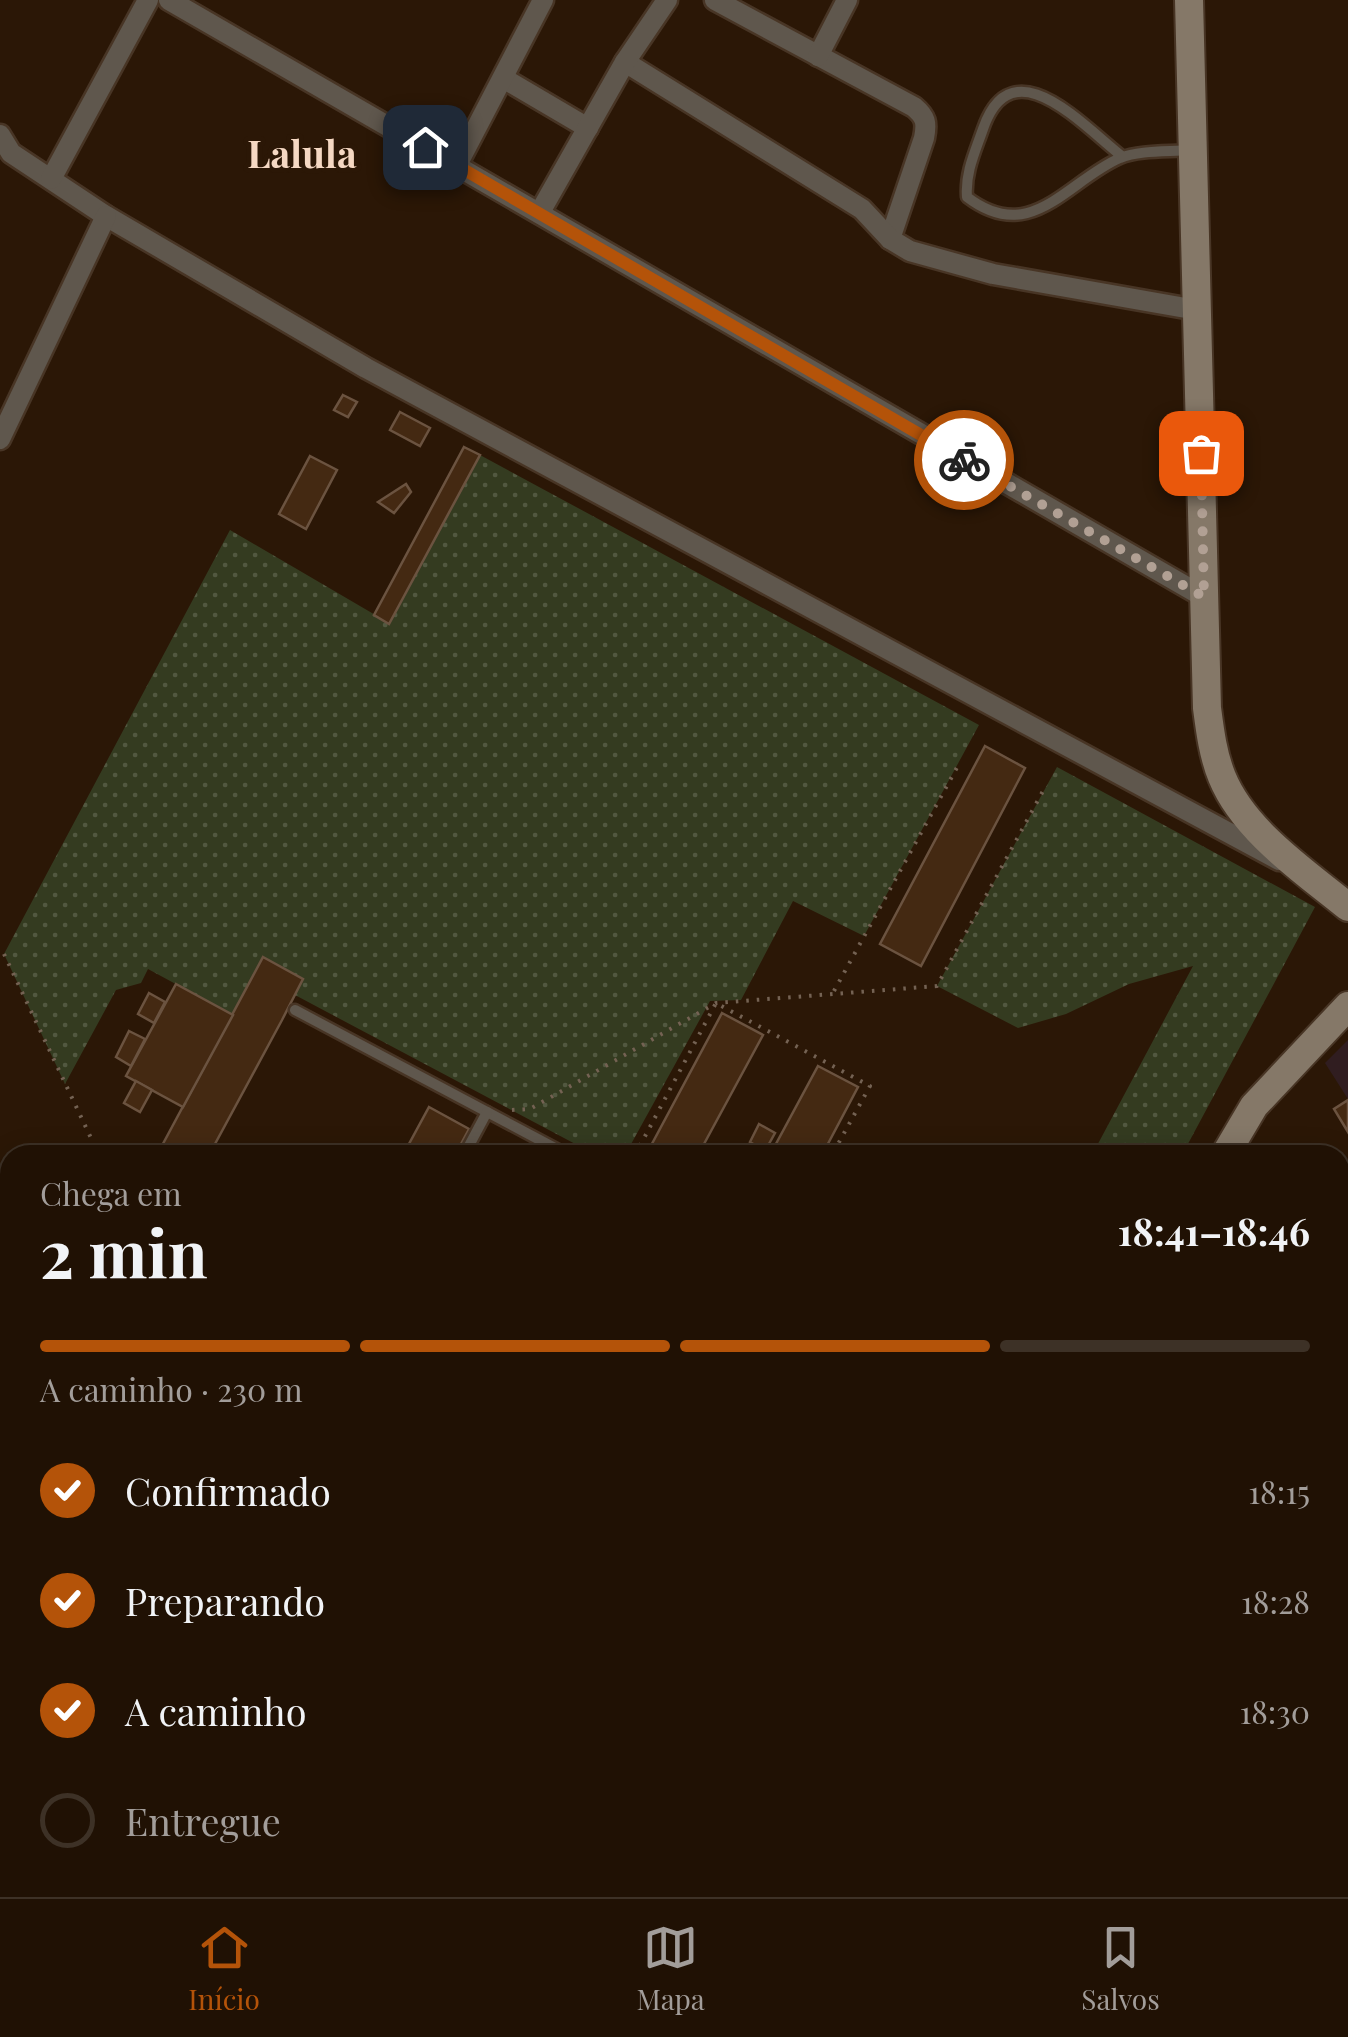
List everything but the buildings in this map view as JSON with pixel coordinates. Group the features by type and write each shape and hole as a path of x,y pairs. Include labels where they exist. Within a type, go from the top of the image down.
{"main road":[{"path":"1189,0 1206,708 1223,780 1251,822 1348,907"},
{"path":"1230,1145 1254,1106 1348,1006"}],"street":[{"path":"51,179 148,0"},
{"path":"169,0 1204,597"},
{"path":"458,165 543,0"},
{"path":"540,212 625,62 667,0"},
{"path":"716,0 914,107 927,122 890,240"},
{"path":"818,56 847,0"},
{"path":"625,62 862,210 890,240 910,251 993,274 1197,310"},
{"path":"503,78 588,128"},
{"path":"4,146 106,216 366,368 1316,880"},
{"path":"0,438 106,216"}],"lane":[{"path":"1122,157 1046,98 1015,90 1001,96 989,112 966,179 967,198 983,210 1011,214 1044,210 1122,157 1192,150"},
{"path":"295,1010 549,1145"},
{"path":"469,1145 487,1112"}],"path":[{"path":"834,991 960,762"},
{"path":"487,1112 530,1109 716,1003 937,986 1043,791"},
{"path":"4,954 94,1145"},
{"path":"640,1145 716,1003"},
{"path":"716,1003 870,1086 838,1145"}],"shaded area":[{"path":"1348,1040 1348,1099 1325,1063"}],"green space":[{"path":"480,455 979,725 864,936 793,901 741,1000 710,1001 631,1145 577,1145 295,995 303,979 264,958 233,1015 148,969 141,983 116,990 65,1084 4,954 230,530 389,623"},
{"path":"1057,767 1315,907 1187,1145 1097,1145 1193,966 1129,984 1066,1014 1018,1028 937,986"}],"way so far":[{"path":"964,460 1204,597 1201,453"}],"district":[{"name":"Lalula","path":"302,152"}],"route":[{"path":"425,147 964,460"}]}
